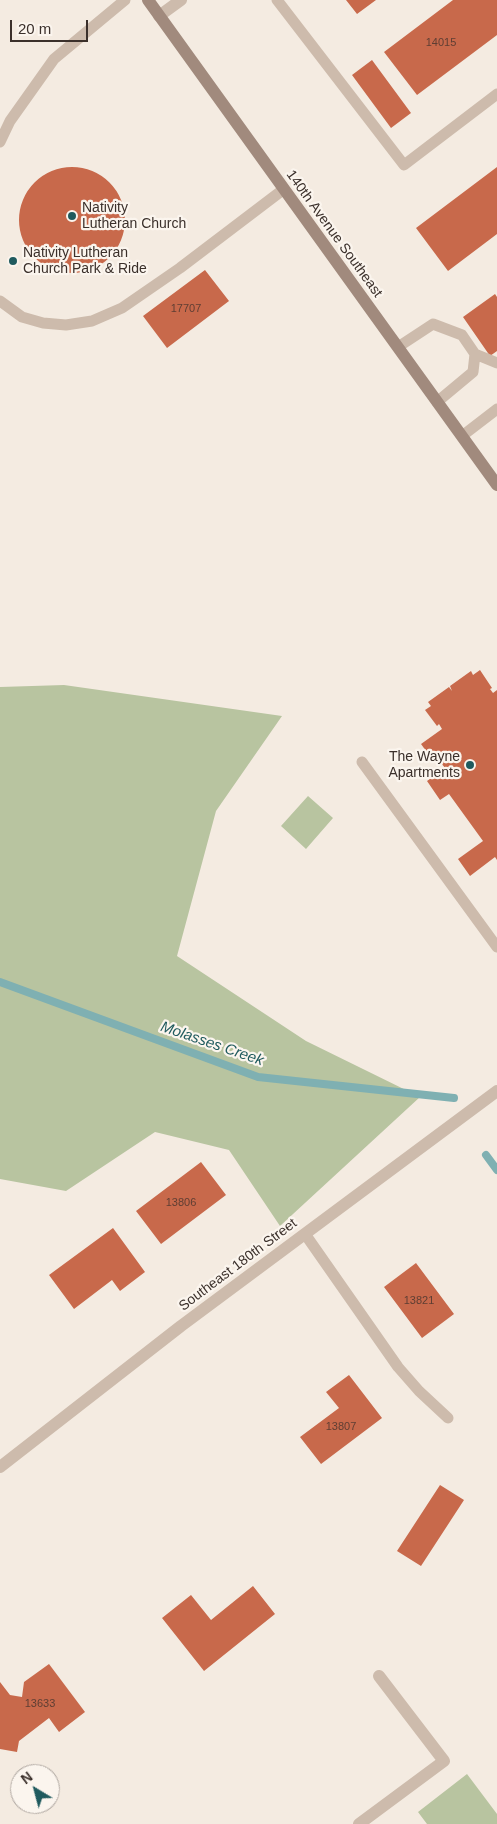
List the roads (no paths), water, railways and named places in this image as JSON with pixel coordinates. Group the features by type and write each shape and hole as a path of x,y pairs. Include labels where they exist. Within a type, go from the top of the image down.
{"main road":[{"name":"140th Avenue Southeast","path":"148,0 497,485"}],"street":[{"path":"159,16 181,0"},
{"name":"Southeast 180th Street","path":"0,1468 181,1326 497,1091"},
{"path":"359,1824 444,1761 379,1676"}],"lane":[{"path":"0,142 10,121 54,59 125,0"},
{"path":"277,0 404,165 497,94"},
{"path":"0,301 22,317 43,323 66,325 92,321 122,308 180,268 284,189"},
{"path":"398,347 434,324 462,335 475,354 497,363"},
{"path":"437,402 474,372 475,354"},
{"path":"462,436 497,409"},
{"path":"362,762 497,947"},
{"path":"305,1234 398,1367 418,1391 448,1418"}],"waterway":[{"name":"Molasses Creek","path":"0,982 258,1077 454,1098"},
{"name":"Molasses Creek","path":"486,1155 497,1170"}],"place":[{"name":"Nativity Lutheran Church","path":"72,216"},
{"name":"Nativity Lutheran Church Park & Ride","path":"13,261"},
{"name":"The Wayne Apartments","path":"470,765"}]}
